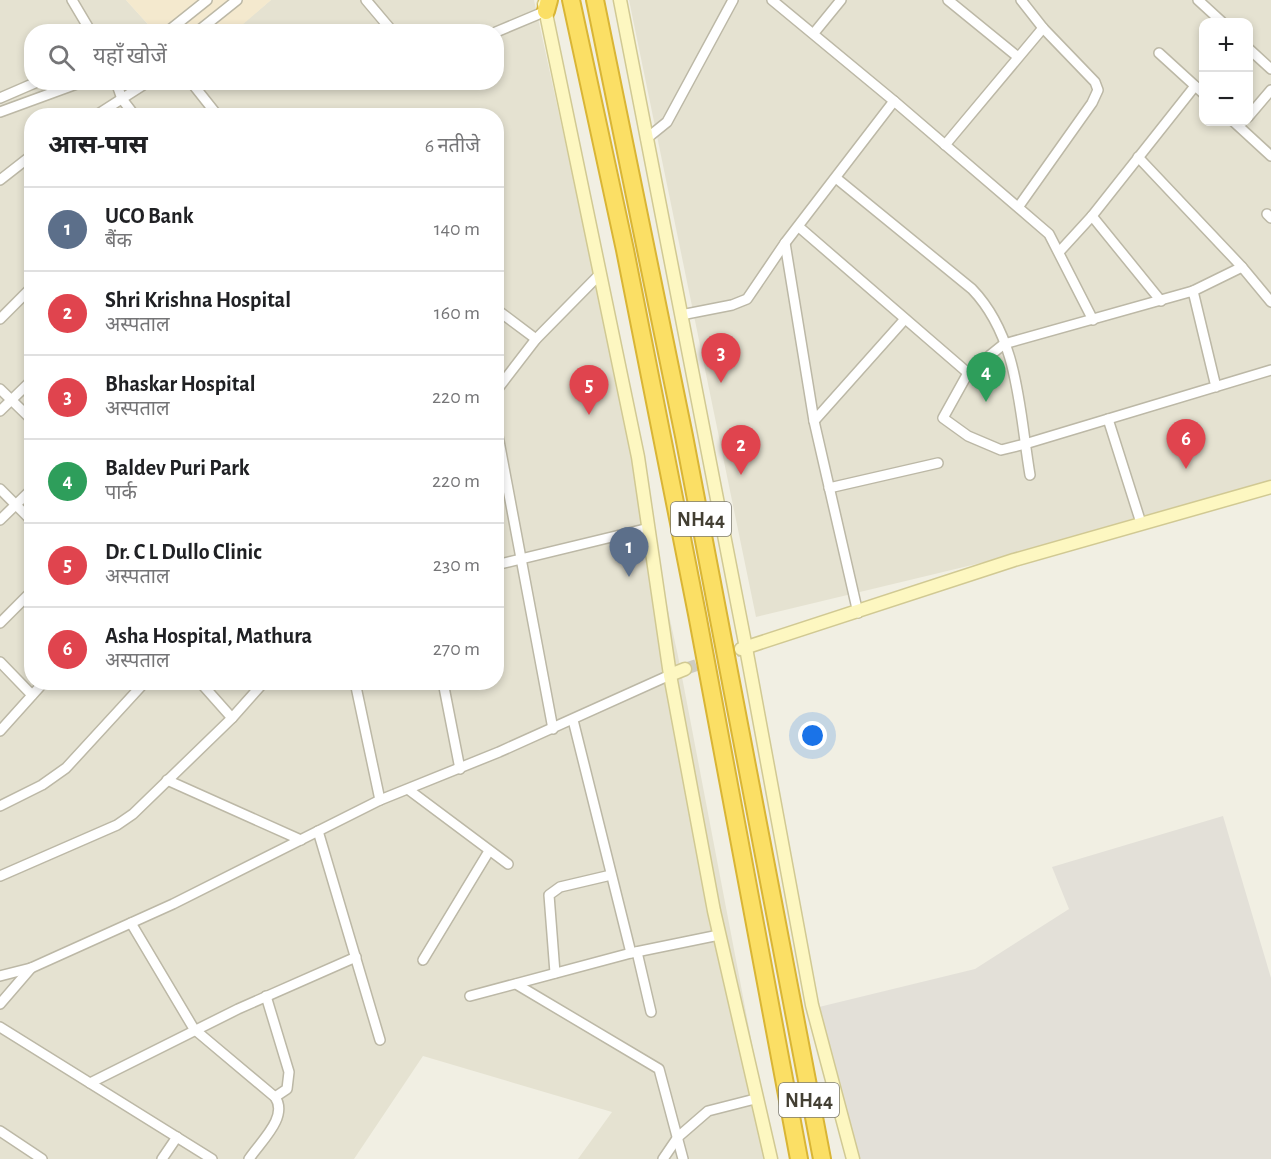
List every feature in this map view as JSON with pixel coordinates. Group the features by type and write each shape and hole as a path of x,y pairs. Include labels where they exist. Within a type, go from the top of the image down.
{"highway":[{"name":"NH44","path":"571,0 625,250 697,614 799,1159"},
{"name":"NH44","path":"595,0 691,470 822,1159"}],"street":[{"path":"72,0 86,24"},
{"path":"176,24 207,0"},
{"path":"207,24 237,0"},
{"path":"366,0 386,24"},
{"path":"620,0 812,1005 853,1159"},
{"path":"646,139 668,122 733,0"},
{"path":"772,0 1019,206 1049,234 1060,251 1093,320"},
{"path":"814,33 841,0"},
{"path":"948,0 961,4 1018,57"},
{"path":"1019,206 1092,103 1098,90 1095,82 1042,28 1021,0"},
{"path":"1198,0 1218,18"},
{"path":"504,28 546,4 649,528 670,675 719,935 755,1099 771,1159"},
{"path":"945,146 1042,28"},
{"path":"1159,53 1199,90"},
{"path":"1253,53 1271,69"},
{"path":"1060,251 1092,216 1195,86"},
{"path":"0,98 24,88"},
{"path":"0,112 60,90"},
{"path":"119,90 129,108"},
{"path":"108,108 136,90"},
{"path":"197,90 212,108"},
{"path":"1253,111 1271,90"},
{"path":"681,315 732,305 747,299 785,243 894,101"},
{"path":"1242,126 1271,156"},
{"path":"1138,158 1242,267 1271,302"},
{"path":"0,180 24,161"},
{"path":"836,178 972,289 990,307 1014,364 1030,475"},
{"path":"1092,216 1161,301"},
{"path":"799,227 968,373"},
{"path":"785,243 814,421 858,613"},
{"path":"1242,267 1193,291 1004,344 968,373 943,418 968,436 1000,450 1271,370"},
{"path":"504,381 536,339 600,274"},
{"path":"1193,291 1216,387"},
{"path":"0,319 24,295"},
{"path":"504,315 536,339"},
{"path":"814,421 905,319"},
{"path":"0,411 24,388"},
{"path":"0,389 24,412"},
{"path":"1108,419 1142,524"},
{"path":"829,488 938,463"},
{"path":"504,470 553,729"},
{"path":"743,649 1014,560 1271,487"},
{"path":"0,489 24,513"},
{"path":"0,520 24,497"},
{"path":"504,563 649,528"},
{"path":"0,623 24,599"},
{"path":"0,662 24,687"},
{"path":"1,974 31,968 131,923 380,800 460,769 685,669"},
{"path":"27,690 32,695"},
{"path":"0,731 37,690"},
{"path":"0,806 42,785 66,768 138,690"},
{"path":"207,690 232,718"},
{"path":"0,876 117,825 133,814 232,718 257,690"},
{"path":"357,690 380,800"},
{"path":"445,690 460,769"},
{"path":"573,720 611,875 651,1012"},
{"path":"167,780 301,840"},
{"path":"409,790 507,864"},
{"path":"318,831 380,1040"},
{"path":"423,960 489,851"},
{"path":"555,973 549,895 560,887 611,875"},
{"path":"131,923 194,1029 275,1097 280,1105 279,1115 249,1159"},
{"path":"470,996 634,952 719,935"},
{"path":"90,1083 194,1029 356,957"},
{"path":"0,1004 31,968"},
{"path":"516,984 659,1069 683,1159"},
{"path":"266,996 289,1072 287,1089 275,1097"},
{"path":"0,1027 212,1159"},
{"path":"663,1159 678,1137 708,1111 755,1099"},
{"path":"0,1131 42,1159"},
{"path":"162,1159 177,1137"}],"shaded area":[{"path":"0,0 126,0 148,24 24,24 24,90 504,90 504,24 242,24 271,0 534,0 678,656 774,1159 578,1159 612,1112 423,1056 354,1159 0,1159"},
{"path":"126,0 271,0 243,24 148,24"},
{"path":"629,0 1271,0 1271,493 756,617"},
{"path":"1223,816 1271,978 1271,1159 857,1159 819,1007 975,969 1069,909 1052,867"}],"tunnel":[{"path":"685,669 740,650"}],"place":[{"name":"Bhaskar Hospital","path":"721,383"},
{"name":"Baldev Puri Park","path":"986,402"},
{"name":"Dr. C L Dullo Clinic","path":"589,415"},
{"name":"Asha Hospital, Mathura","path":"1186,469"},
{"name":"Shri Krishna Hospital","path":"741,475"},
{"name":"UCO Bank","path":"629,577"}]}
